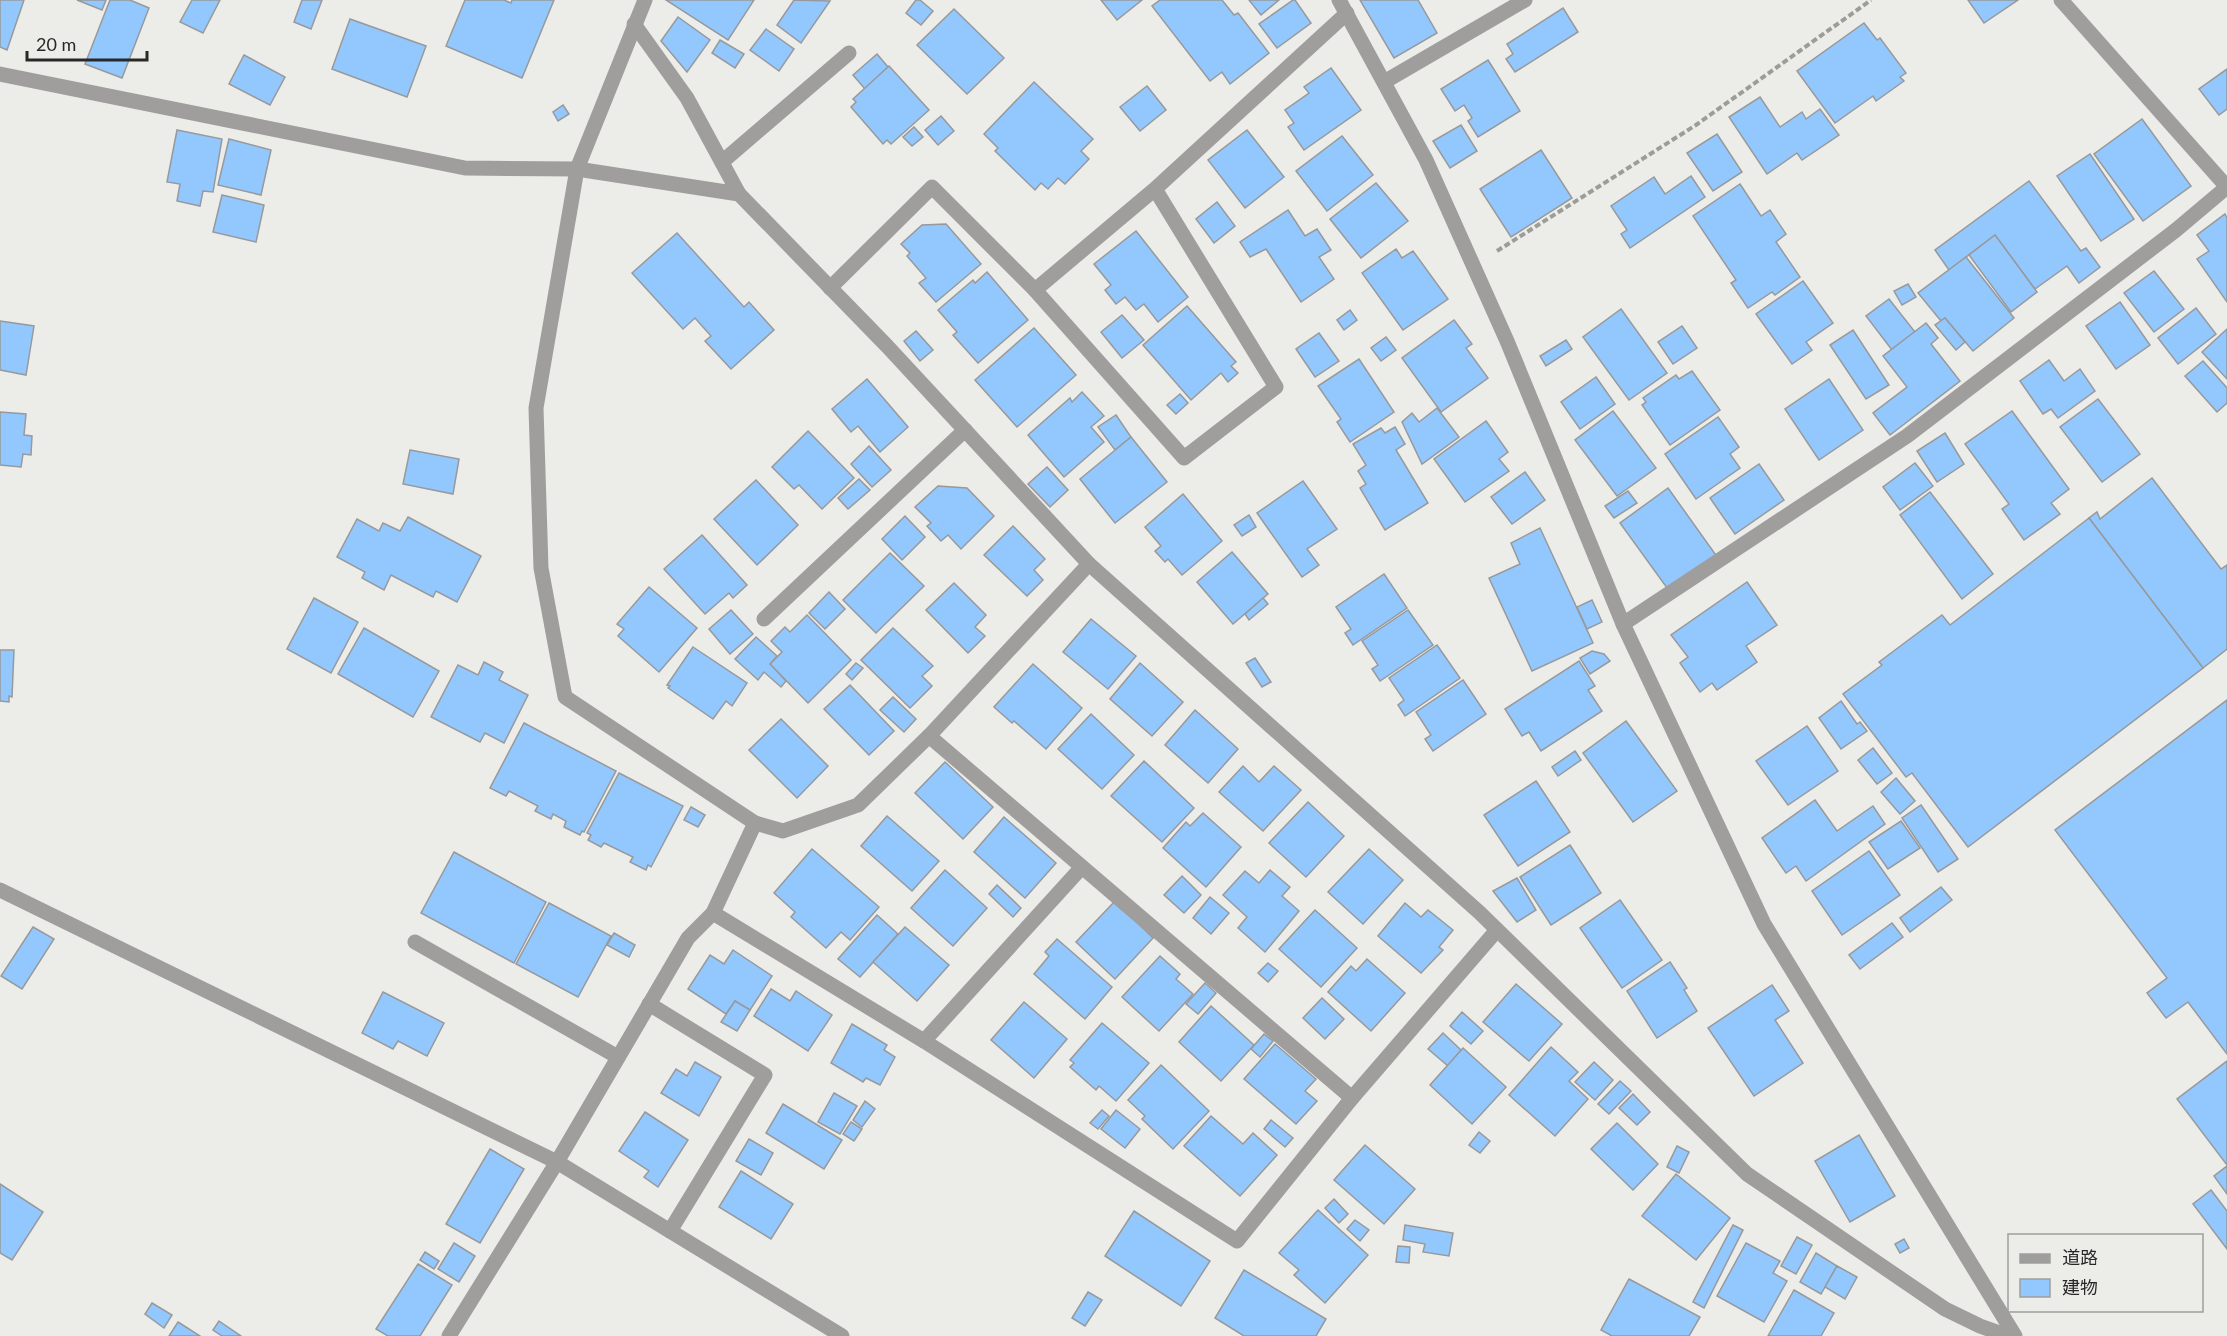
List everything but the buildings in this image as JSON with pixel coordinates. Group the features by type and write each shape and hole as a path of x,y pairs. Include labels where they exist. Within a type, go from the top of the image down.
{"street":[{"path":"645,0 577,169 536,408 541,568 565,697 755,823 783,831 858,805 929,736 1089,564"},
{"path":"1384,82 1525,0"},
{"path":"1623,624 1907,436 2167,237 2227,187 2061,0"},
{"path":"1035,290 1155,189 1343,7 1426,160 1507,341 1623,624 1764,924 2015,1336"},
{"path":"634,24 687,98 739,194 965,430 1089,564 1497,930 1748,1174 1977,1331 2008,1336"},
{"path":"722,162 849,53"},
{"path":"0,74 465,168 577,169 739,194"},
{"path":"830,288 932,187 1035,290 1184,458 1276,387 1155,189"},
{"path":"764,619 965,430"},
{"path":"929,736 1352,1098"},
{"path":"449,1336 556,1162 688,938 713,913 755,823"},
{"path":"924,1041 1082,867"},
{"path":"0,890 556,1162 842,1336"},
{"path":"713,913 924,1041 1237,1241 1352,1098 1497,930"},
{"path":"415,942 618,1057"},
{"path":"649,1004 765,1075 670,1231"}],"path":[{"path":"1474,266 1696,125 1870,0"}]}
